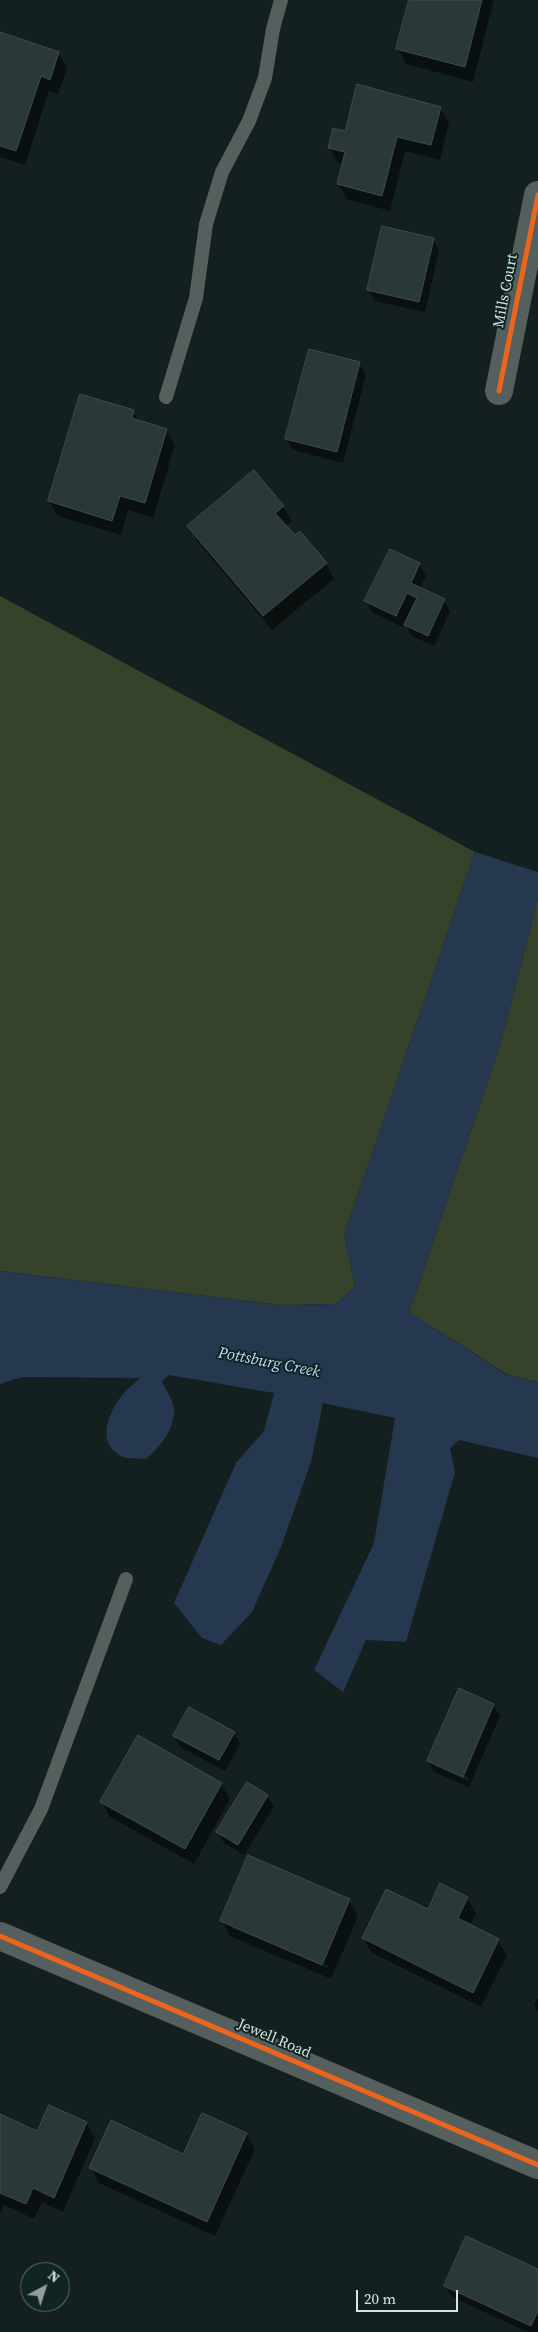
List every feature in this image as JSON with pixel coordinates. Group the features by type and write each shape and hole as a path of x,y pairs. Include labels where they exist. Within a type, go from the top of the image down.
{"street":[{"name":"Mills Court","path":"499,392 538,194"},
{"name":"Jewell Road","path":"0,1936 538,2164"}],"lane":[{"path":"166,397 196,298 206,224 222,172 249,121 265,78 273,29 281,0"},
{"path":"0,1887 41,1808 126,1579"}],"green space":[{"path":"0,596 475,852 344,1235 355,1286 336,1304 280,1305 0,1271"},
{"path":"538,898 538,1382 508,1375 409,1312 500,1046"}],"water":[{"name":"Pottsburg Creek","path":"475,852 538,872 538,898 500,1046 409,1312 507,1375 538,1382 538,1458 459,1440 450,1448 455,1472 406,1642 366,1640 343,1692 314,1670 374,1543 395,1418 323,1403 311,1462 281,1547 252,1612 221,1645 202,1638 174,1603 236,1463 264,1431 274,1393 169,1375 162,1381 173,1402 174,1416 166,1437 146,1459 123,1457 114,1451 109,1444 107,1427 109,1418 118,1401 140,1378 22,1377 0,1384 0,1271 280,1305 336,1304 355,1286 344,1235"}],"building":[{"path":"409,0 482,0 465,67 396,49"},
{"path":"0,32 59,52 50,80 41,76 16,151 0,146"},
{"path":"357,84 441,107 431,145 397,137 382,196 337,184 345,152 328,148 333,128 345,131"},
{"path":"382,226 434,238 419,302 367,290"},
{"path":"309,349 360,362 337,452 285,439"},
{"path":"80,394 134,410 132,418 167,429 145,503 120,496 112,521 48,501"},
{"path":"254,470 284,506 275,513 295,535 300,531 327,563 263,616 187,526"},
{"path":"390,549 420,563 411,583 445,599 428,636 404,625 417,598 407,593 396,616 364,601"},
{"path":"459,1688 494,1704 463,1777 427,1761"},
{"path":"189,1707 235,1732 219,1760 173,1736"},
{"path":"138,1735 222,1783 185,1849 100,1802"},
{"path":"247,1782 268,1795 238,1845 216,1832"},
{"path":"248,1855 350,1899 322,1965 220,1921"},
{"path":"440,1883 468,1897 458,1918 499,1939 473,1993 362,1938 386,1889 428,1909"},
{"path":"49,2105 87,2122 54,2198 33,2188 26,2204 0,2193 0,2114 37,2131"},
{"path":"202,2113 247,2133 207,2222 89,2168 111,2120 183,2154"},
{"path":"466,2236 538,2269 538,2311 531,2326 444,2286"}],"cycle path":[{"path":"499,391 538,195"},
{"path":"0,1936 538,2165"}]}
